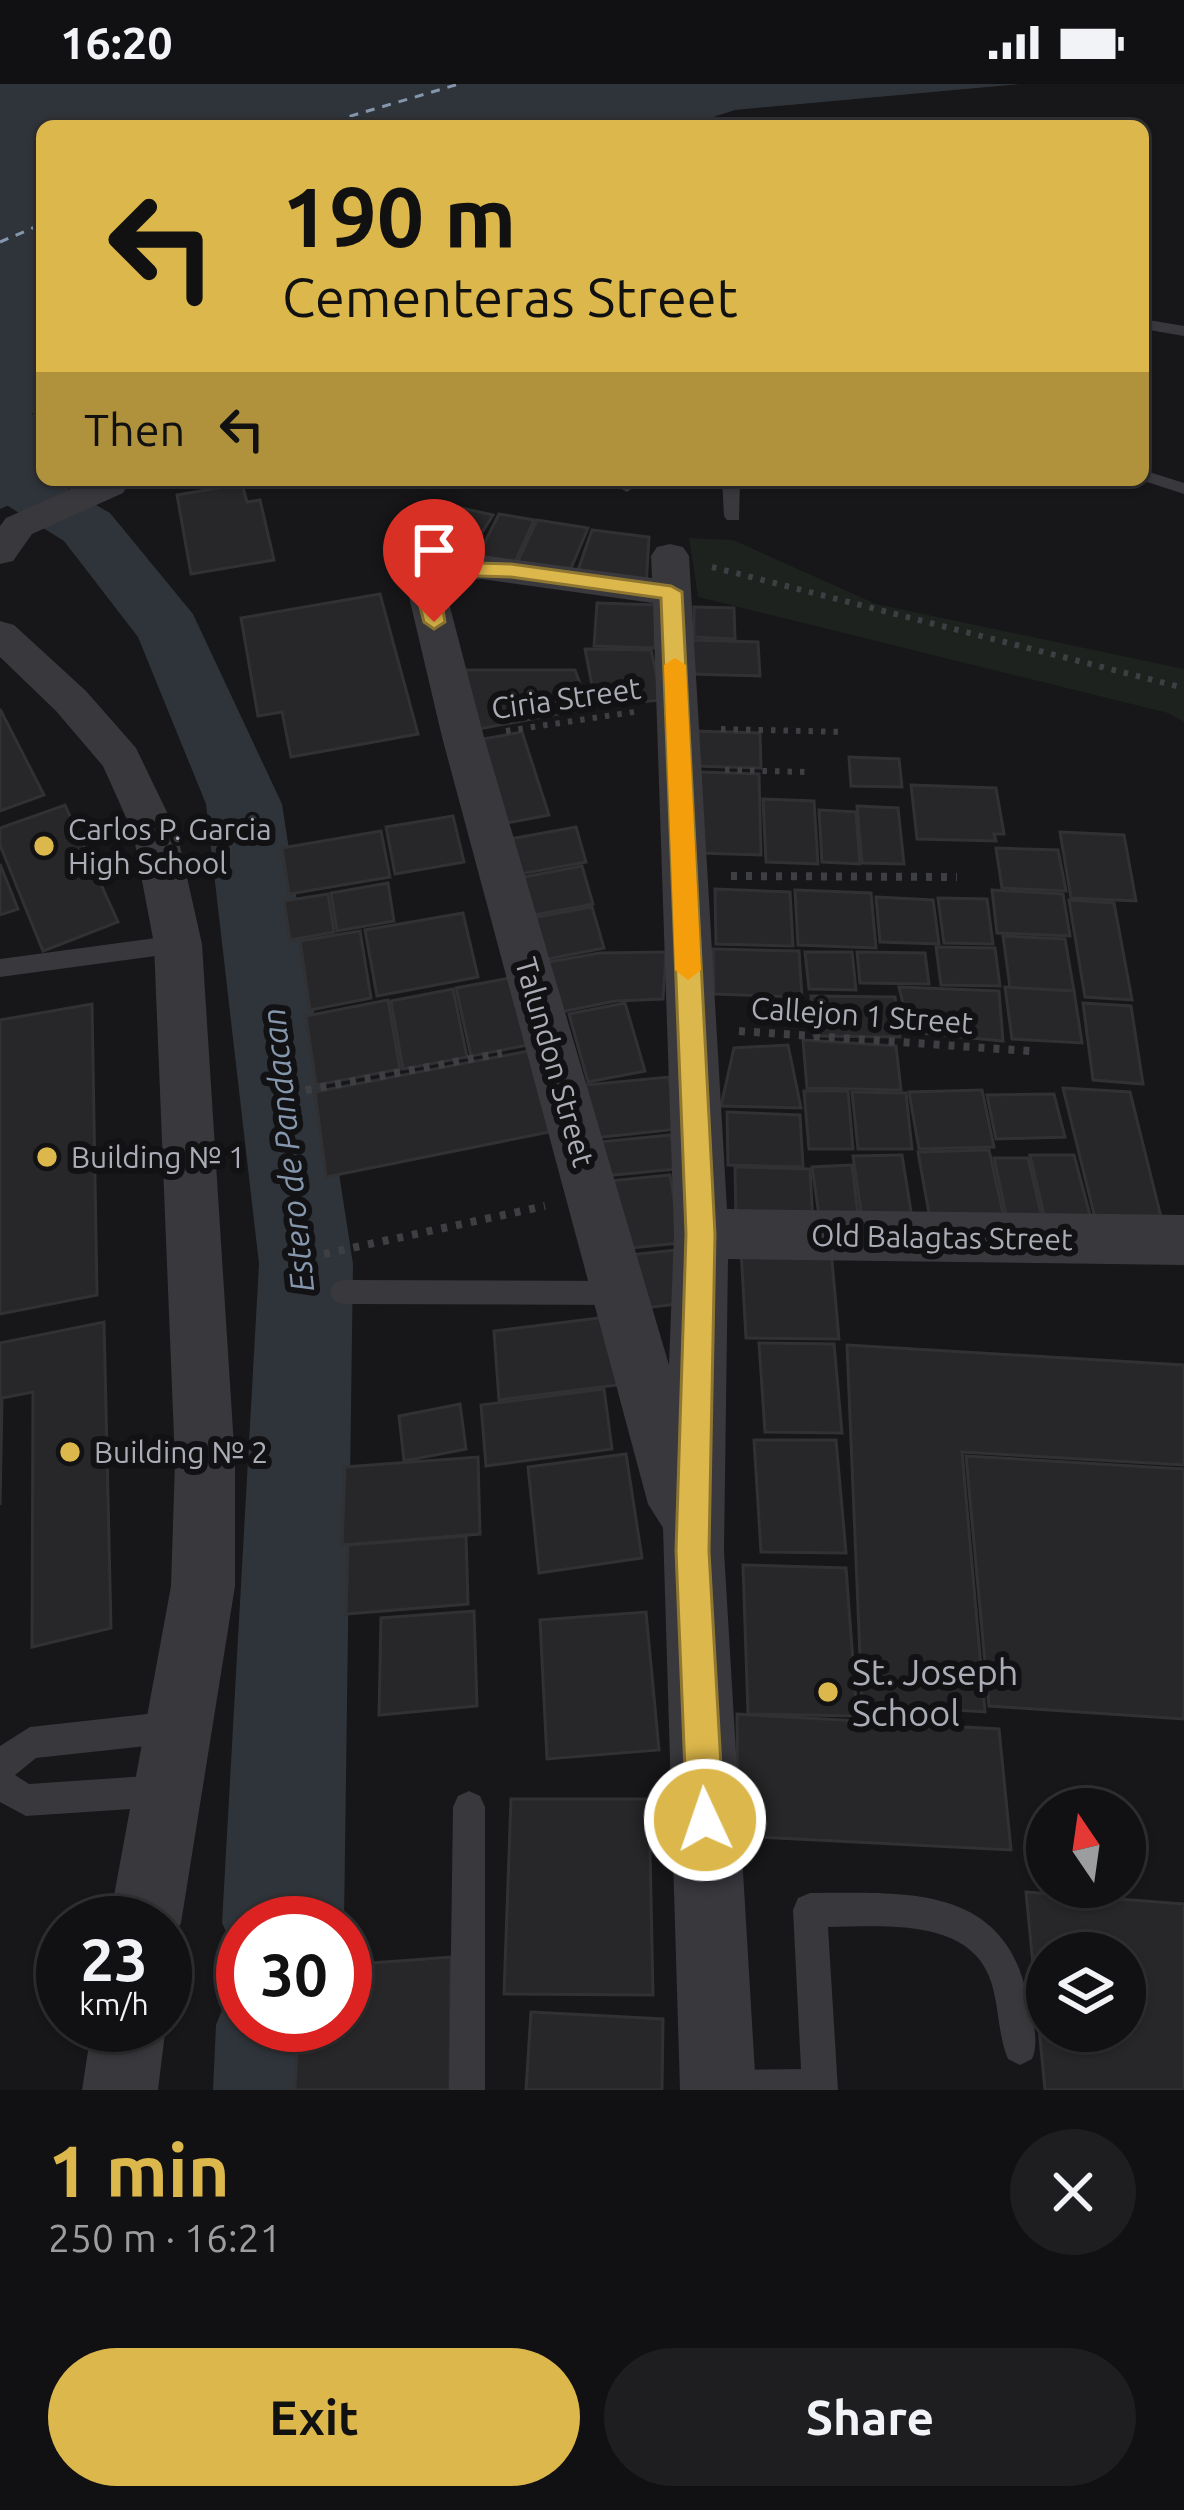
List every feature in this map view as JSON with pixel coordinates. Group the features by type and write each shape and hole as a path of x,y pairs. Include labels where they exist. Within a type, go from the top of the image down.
{"street":[{"path":"10,539 105,488"},
{"name":"Talundon Street","path":"670,574 481,567 429,573 425,584 463,737 693,1551"},
{"path":"670,574 701,1234 693,1551 718,2089"},
{"path":"4,644 71,700 122,759 155,833 178,944 205,1462 203,1586 149,1896"},
{"name":"Old Balagtas Street","path":"701,1234 1184,1240"},
{"path":"119,2090 125,2052"}],"lane":[{"path":"1149,325 1184,331"},
{"path":"1149,478 1184,489"},
{"path":"731,486 733,516"},
{"path":"0,968 178,944"},
{"path":"343,1292 619,1293"},
{"path":"0,1766 30,1743 176,1726"},
{"path":"0,1784 26,1800 164,1791"},
{"path":"467,2090 469,1807"},
{"path":"718,2089 820,2088 810,1910 910,1912 966,1926 998,1955 1020,2047"}],"path":[{"path":"670,574 1184,688"},
{"path":"678,734 846,732"},
{"path":"678,734 807,772"},
{"name":"Ciria Street","path":"463,737 678,734"},
{"path":"685,875 957,878"},
{"name":"Callejon 1 Street","path":"690,1027 1030,1051"},
{"path":"291,1093 550,1044"},
{"path":"324,1253 593,1196"}],"shaded area":[{"path":"0,84 1020,84 735,110 704,120 36,120 36,410 32,414 36,418 36,486 53,486 0,509"},
{"path":"689,538 733,540 876,604 1184,669 1184,722 1168,713 698,597"}],"building":[{"path":"243,486 247,502 260,500 274,560 191,574 177,495"},
{"path":"448,505 493,515 469,553 422,543"},
{"path":"499,514 534,520 515,562 478,556"},
{"path":"537,520 588,528 569,573 516,565"},
{"path":"592,530 649,537 646,588 577,573"},
{"path":"380,594 418,734 291,757 282,712 258,716 241,618"},
{"path":"597,603 656,605 655,648 594,646"},
{"path":"694,607 734,608 735,639 694,637"},
{"path":"690,640 758,642 760,676 691,674"},
{"path":"585,649 651,650 662,700 596,706"},
{"path":"450,670 575,670 589,708 468,731"},
{"name":"Carlos P. Garcia High School","path":"0,709 44,795 0,811"},
{"path":"694,731 760,733 761,768 694,766"},
{"path":"522,732 549,815 496,825 472,741"},
{"path":"849,757 899,759 902,787 851,786"},
{"path":"700,772 759,774 761,855 700,853"},
{"path":"911,785 996,788 1004,834 994,834 996,841 917,839"},
{"path":"763,799 814,801 818,864 766,862"},
{"path":"65,805 118,922 43,951 0,845 0,828"},
{"path":"857,806 898,808 904,864 862,863"},
{"path":"819,810 856,812 860,864 822,862"},
{"path":"453,816 464,862 395,874 386,827"},
{"path":"576,827 586,862 520,874 510,839"},
{"path":"381,831 390,877 289,894 282,848"},
{"path":"1060,832 1124,835 1136,901 1071,898"},
{"path":"996,848 1058,850 1066,891 1002,888"},
{"path":"0,864 18,909 0,915"},
{"path":"582,866 593,904 534,915 524,877"},
{"path":"388,883 394,921 337,931 331,893"},
{"path":"715,889 790,892 793,946 716,944"},
{"path":"795,890 871,893 876,948 798,945"},
{"path":"992,890 1063,894 1070,936 997,933"},
{"path":"328,894 334,932 290,940 284,901"},
{"path":"876,897 933,900 939,944 880,942"},
{"path":"938,898 987,899 993,944 944,943"},
{"path":"1069,900 1114,903 1132,1000 1085,997"},
{"path":"592,907 604,948 538,961 526,919"},
{"path":"463,913 478,977 377,996 365,930"},
{"path":"360,931 371,998 310,1010 300,941"},
{"path":"1003,936 1065,939 1074,991 1010,988"},
{"path":"936,947 995,948 1000,986 941,985"},
{"path":"713,949 799,951 802,997 714,994"},
{"path":"666,952 663,999 615,1001 556,1013 543,963 600,953"},
{"path":"805,952 852,952 856,990 809,989"},
{"path":"857,952 925,953 929,984 860,983"},
{"path":"521,976 538,1043 471,1056 456,988"},
{"path":"899,987 999,991 1003,1041 910,1032"},
{"path":"1005,987 1074,991 1082,1043 1012,1039"},
{"path":"453,989 467,1057 403,1069 391,1001"},
{"path":"811,996 895,997 900,1037 814,1036"},
{"path":"388,1000 400,1069 316,1085 306,1016"},
{"path":"625,1003 645,1071 588,1082 569,1014"},
{"path":"1083,1003 1131,1006 1143,1084 1093,1080"},
{"name":"Building № 1","path":"92,1004 97,1295 0,1314 0,1020"},
{"path":"803,1040 896,1046 901,1090 807,1088"},
{"path":"788,1045 801,1108 721,1106 734,1048"},
{"path":"544,1048 564,1129 326,1177 315,1092"},
{"path":"669,1077 678,1129 593,1138 585,1085"},
{"path":"1063,1088 1130,1092 1162,1221 1096,1222"},
{"path":"982,1090 994,1147 919,1149 909,1092"},
{"path":"804,1091 848,1091 853,1149 809,1149"},
{"path":"852,1092 906,1093 912,1149 858,1149"},
{"path":"1054,1094 1065,1137 996,1139 987,1095"},
{"path":"727,1112 800,1115 803,1167 728,1165"},
{"path":"671,1135 677,1169 603,1176 599,1142"},
{"path":"989,1150 1004,1218 930,1219 918,1152"},
{"path":"902,1155 912,1218 862,1219 853,1156"},
{"path":"1030,1155 1074,1155 1091,1219 1045,1219"},
{"path":"994,1158 1028,1158 1042,1218 1007,1219"},
{"path":"852,1165 858,1215 819,1215 812,1167"},
{"path":"735,1167 810,1169 813,1224 736,1221"},
{"path":"670,1175 681,1243 619,1249 609,1181"},
{"path":"677,1250 685,1303 636,1309 629,1255"},
{"path":"741,1250 831,1250 839,1339 746,1338"},
{"path":"615,1316 625,1384 499,1400 494,1331"},
{"name":"Building № 2","path":"104,1322 111,1628 32,1647 33,1392 2,1398 0,1505 0,1343"},
{"path":"759,1343 834,1344 842,1433 765,1432"},
{"path":"847,1345 1184,1365 1184,1465 962,1452 985,1712 862,1704"},
{"path":"604,1389 612,1449 486,1466 481,1405"},
{"path":"460,1404 466,1449 404,1461 399,1416"},
{"path":"754,1440 836,1440 846,1553 761,1552"},
{"path":"626,1454 642,1558 539,1573 528,1467"},
{"path":"966,1456 1184,1469 1184,1719 989,1706"},
{"path":"478,1457 480,1534 342,1545 345,1467"},
{"path":"466,1536 468,1604 346,1614 348,1545"},
{"path":"743,1565 846,1568 857,1716 748,1714"},
{"path":"474,1611 477,1706 379,1715 381,1618"},
{"path":"646,1612 659,1750 547,1759 540,1620"},
{"path":"737,1714 999,1729 1011,1850 738,1836"},
{"path":"511,1799 649,1799 653,1995 504,1994"},
{"path":"1146,1901 1184,1904 1184,2090 1045,2090 1041,2052 1146,2052 1146,1932 1030,1932 1028,1908 1146,1908"},
{"path":"451,1957 450,2090 295,2090 297,2052 372,2052 372,1963"},
{"path":"531,2012 663,2019 662,2090 526,2090"}],"waterway":[{"name":"Estero de Pandacan","path":"0,470 87,527 169,630 244,804 306,1264 284,1896"},
{"name":"Estero de Pandacan","path":"277,2090 278,2052"}],"ferry route":[{"path":"337,120 459,84"},
{"path":"0,242 36,227"}],"slow traffic":[{"path":"675,665 688,970"}],"place":[{"name":"Carlos P. Garcia High School","path":"44,846"},
{"name":"Building № 1","path":"47,1157"},
{"name":"Building № 2","path":"70,1452"},
{"name":"St. Joseph School","path":"828,1692"}],"route":[{"path":"434,622 425,584 429,573 447,569 511,570 671,592 701,1234 693,1551 705,1820"}]}
